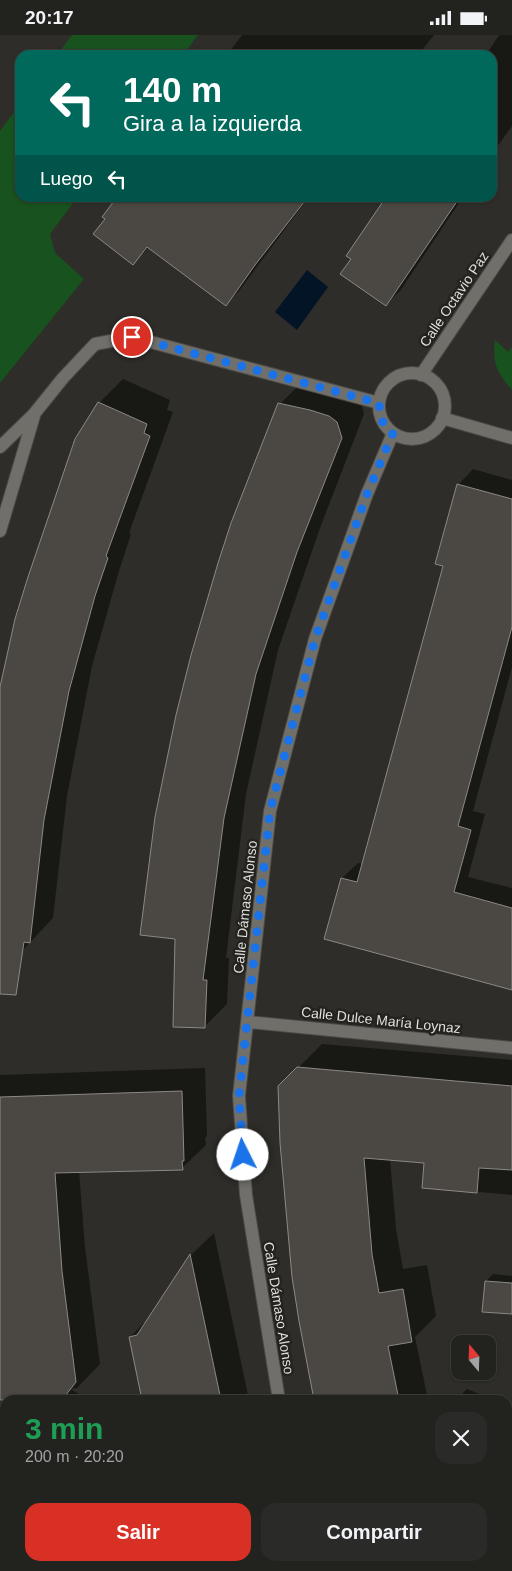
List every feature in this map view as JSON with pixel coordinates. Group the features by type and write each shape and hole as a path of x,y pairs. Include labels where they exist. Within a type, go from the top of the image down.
{"street":[{"name":"Calle Octavio Paz","path":"421,375 512,240"},
{"path":"0,447 34,414 62,378 95,344 132,337 379,403"},
{"path":"411,373 421,375 429,378 441,392 444,400 442,418 434,430 421,438 402,438 393,433 381,420 379,403 381,393 393,379 411,373"},
{"path":"0,531 34,414"},
{"path":"442,418 512,438"},
{"name":"Calle Dámaso Alonso","path":"278,1395 246,1195 239,1096 270,811 315,639 367,494 393,433"},
{"name":"Calle Dulce María Loynaz","path":"248,1022 512,1048"}],"green space":[{"path":"72,35 198,35 187,50 61,50"},
{"path":"15,111 15,202 74,202 50,234 55,253 84,279 0,383 0,131"},
{"path":"495,340 508,352 512,347 512,390 499,373 494,355"}],"water":[{"path":"307,270 328,287 297,330 275,312"}],"building":[{"path":"113,202 304,202 226,306 147,247 133,265 93,234 105,219 102,217"},
{"path":"383,202 457,202 386,306 340,274 351,259 346,256"},
{"path":"98,402 147,424 144,433 150,436 106,556 108,558 95,596 69,691 44,820 30,943 24,942 16,995 0,994 0,687 15,619 75,439"},
{"path":"278,403 329,416 337,422 342,438 297,552 256,674 224,818 203,980 207,980 205,1028 173,1027 175,939 140,935 155,817 176,715 191,655 218,563 231,523"},
{"path":"457,484 512,499 512,627 458,826 471,830 454,892 512,908 512,990 324,939 341,878 357,882 443,566 435,564"},
{"path":"297,1067 512,1086 512,1170 479,1168 477,1193 422,1188 424,1163 364,1158 372,1254 379,1293 403,1289 412,1342 388,1346 398,1395 313,1395 292,1277 280,1143 278,1086"},
{"path":"182,1091 183,1170 55,1173 62,1271 76,1382 66,1395 0,1395 0,1097"},
{"path":"190,1254 220,1395 141,1395 129,1337 137,1335"},
{"path":"485,1281 512,1283 512,1314 482,1312"}],"route":[{"path":"132,337 379,403 381,420 386,428 393,433 367,494 315,639 270,811 239,1096 243,1155"}]}
